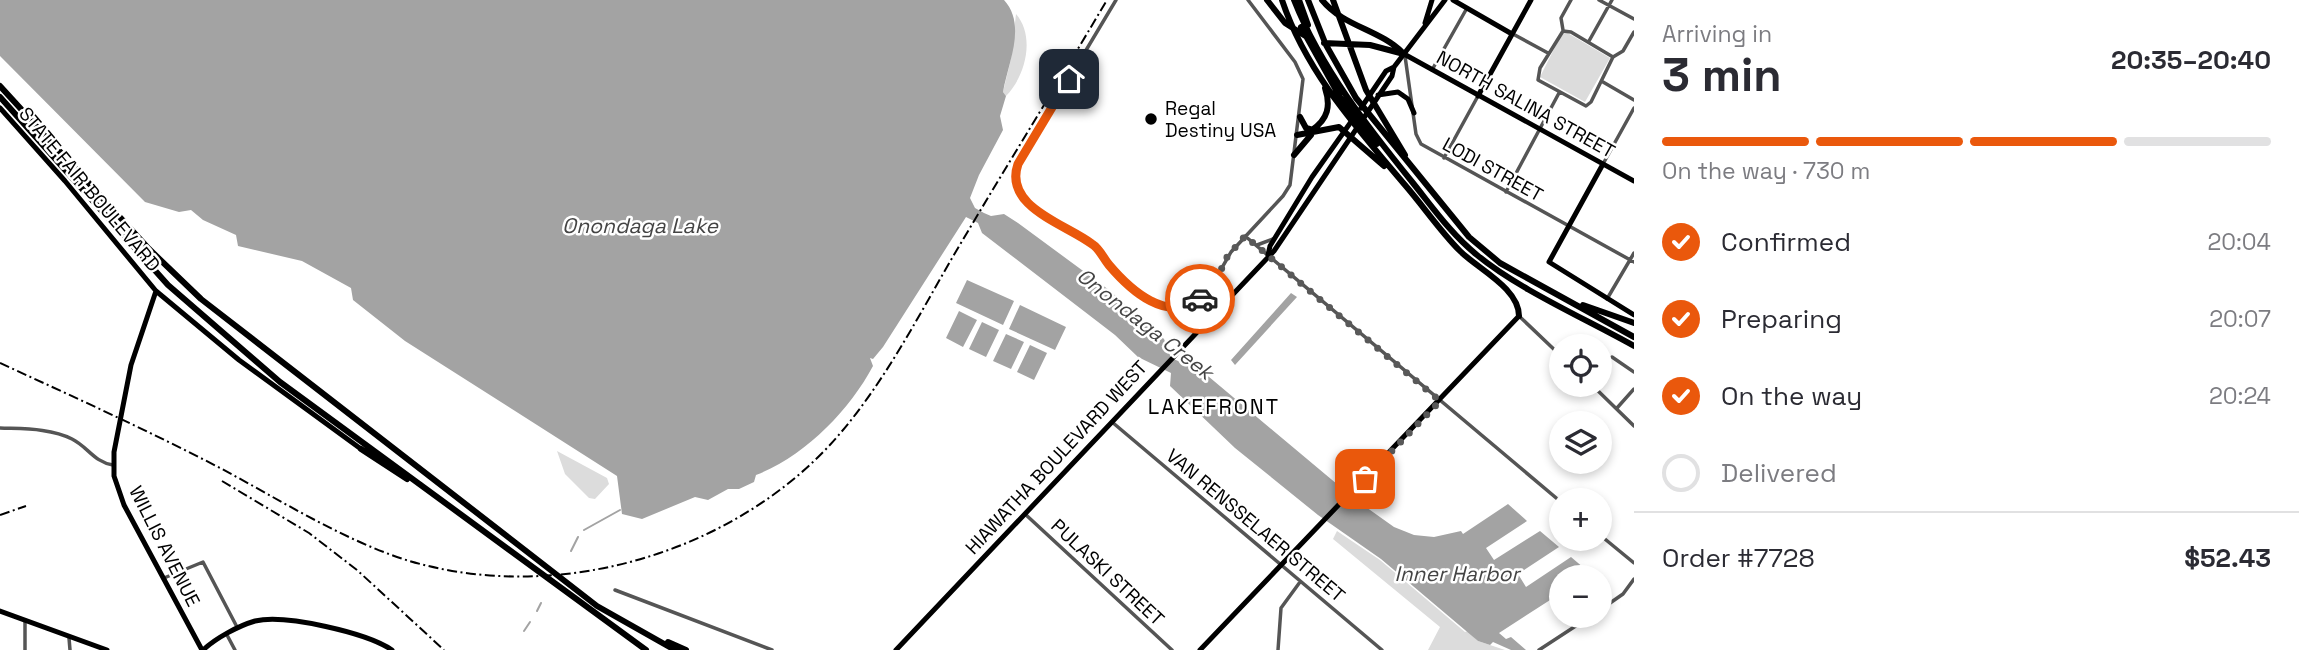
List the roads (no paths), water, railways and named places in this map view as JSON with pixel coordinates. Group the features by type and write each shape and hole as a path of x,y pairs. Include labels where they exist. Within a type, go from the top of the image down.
{"highway":[{"path":"1282,0 1300,47 1322,80 1461,252 1516,300 1519,316"},
{"path":"1291,0 1345,95 1454,234 1477,256 1634,346"},
{"path":"1291,0 1340,97 1365,132 1391,156"},
{"path":"1299,0 1329,68"},
{"path":"1308,0 1322,36 1346,82 1409,163 1482,249 1500,263 1634,337"},
{"path":"1322,0 1332,12 1353,26 1390,43 1404,54"},
{"path":"1336,0 1366,90 1409,163"},
{"path":"1268,2 1290,27 1311,39 1335,44 1382,47 1404,54"},
{"path":"1294,155 1324,120 1329,106 1322,80"},
{"path":"0,86 149,249 201,299 584,596 636,630 675,650"},
{"path":"0,97 154,271 204,318 280,382 646,650"},
{"path":"1300,117 1306,128 1314,131"},
{"path":"1297,134 1331,126 1345,130 1408,189"},
{"path":"1557,294 1634,323"},
{"path":"361,449 430,492"},
{"path":"636,630 686,650"}],"main road":[{"path":"1422,31 1432,0"},
{"name":"HIAWATHA BOULEVARD WEST","path":"1268,255 1275,238 1334,151 1376,92 1392,76 1394,67 1445,0"},
{"path":"1453,0 1512,34"},
{"path":"1478,96 1531,0"},
{"name":"NORTH SALINA STREET","path":"1404,54 1634,181"},
{"path":"1376,92 1398,92 1408,99 1414,113"},
{"name":"STATE FAIR BOULEVARD","path":"0,108 57,171 156,291 239,360 361,449"},
{"name":"HIAWATHA BOULEVARD WEST","path":"896,650 1268,255 1275,251 1334,151"},
{"path":"1603,164 1549,262 1634,315"},
{"name":"WILLIS AVENUE","path":"156,291 131,365 113,465 119,494 202,650"},
{"path":"1200,650 1519,316"},
{"path":"0,611 107,650"},
{"path":"202,650 238,629 267,620 300,623 366,636 392,650"}],"street":[{"path":"1116,0 1018,164 1015,176 1019,194 1031,206 1094,244 1115,272 1149,299 1166,308 1182,308 1202,297 1215,283 1227,257 1287,191 1304,87 1301,73 1248,0"},
{"path":"1571,0 1561,18 1563,30 1538,73 1538,80 1559,93 1586,106 1602,82 1613,57 1623,51 1634,32"},
{"path":"1600,0 1634,19"},
{"path":"1589,41 1612,0"},
{"path":"1432,70 1467,8"},
{"path":"1563,30 1589,41 1613,57"},
{"path":"1512,34 1548,53"},
{"name":"LODI STREET","path":"1404,54 1418,139 1427,149 1632,261"},
{"path":"1602,82 1634,100"},
{"path":"1506,192 1559,93"},
{"path":"1444,158 1478,96"},
{"path":"1603,164 1634,108"},
{"path":"1245,236 1549,492"},
{"path":"1256,245 1275,238"},
{"path":"1607,299 1632,261 1634,253"},
{"path":"1519,316 1549,345"},
{"path":"1612,357 1634,372"},
{"path":"1616,408 1634,389"},
{"path":"1605,397 1634,426"},
{"name":"VAN RENSSELAER STREET","path":"1112,422 1381,650"},
{"path":"0,428 37,431 70,438 101,463 113,465"},
{"name":"PULASKI STREET","path":"1025,514 1172,650"},
{"path":"1612,545 1634,564"},
{"path":"164,578 202,561 238,629"},
{"path":"1612,602 1623,594 1634,579"},
{"path":"1278,650 1281,608 1300,582"},
{"path":"615,590 772,650"},
{"path":"25,620 25,650"},
{"path":"1539,650 1573,628"},
{"path":"69,635 70,650"},
{"path":"227,635 235,650"}],"water":[{"name":"Onondaga Lake","path":"0,0 1004,0 1011,10 1015,32 1003,92 1006,96 1000,116 1003,130 970,198 975,208 991,216 1004,214 1109,290 1164,339 1171,358 1202,371 1356,500 1394,527 1414,535 1434,537 1461,531 1463,534 1508,504 1527,521 1486,548 1494,560 1540,531 1549,539 1549,551 1553,551 1518,574 1526,587 1549,572 1549,601 1499,633 1506,639 1511,637 1526,650 1511,650 1493,642 1490,645 1478,641 1381,559 1318,515 1235,448 1170,386 1171,373 1138,357 1115,335 982,233 978,223 966,217 883,347 873,359 870,358 873,366 863,383 838,415 808,444 774,467 756,475 754,482 739,489 728,489 708,500 695,497 642,519 622,514 617,476 405,341 353,300 351,288 302,261 238,246 236,235 203,220 191,210 179,212 145,202 0,56"},
{"path":"967,280 1014,301 1003,325 956,303"},
{"path":"1291,293 1297,297 1235,365 1231,360"},
{"path":"1020,305 1066,327 1055,350 1009,329"},
{"path":"959,311 977,320 963,347 946,338"},
{"path":"982,322 999,330 986,357 969,349"},
{"path":"1006,334 1024,342 1011,369 993,361"},
{"path":"1030,345 1047,353 1034,380 1017,372"},
{"name":"Onondaga Lake","path":"1571,557 1580,565 1559,565"}],"waterway":[{"path":"584,530 620,510"},
{"path":"571,551 578,537"},
{"path":"537,611 541,603"},
{"path":"524,631 530,622"}],"railway":[{"path":"0,363 195,455 333,529 403,559 459,572 516,577 574,573 631,562 686,543 738,518 786,486 828,447 847,425 898,351 1107,0"},
{"path":"222,481 309,533 357,570 444,650"},
{"path":"0,515 26,506"}],"place":[{"name":"Regal Destiny USA","path":"1151,119"}],"district":[{"name":"LAKEFRONT","path":"1214,407"}],"water label":[{"name":"Onondaga Creek","path":"1145,324"},
{"name":"Inner Harbor","path":"1457,574"}]}
